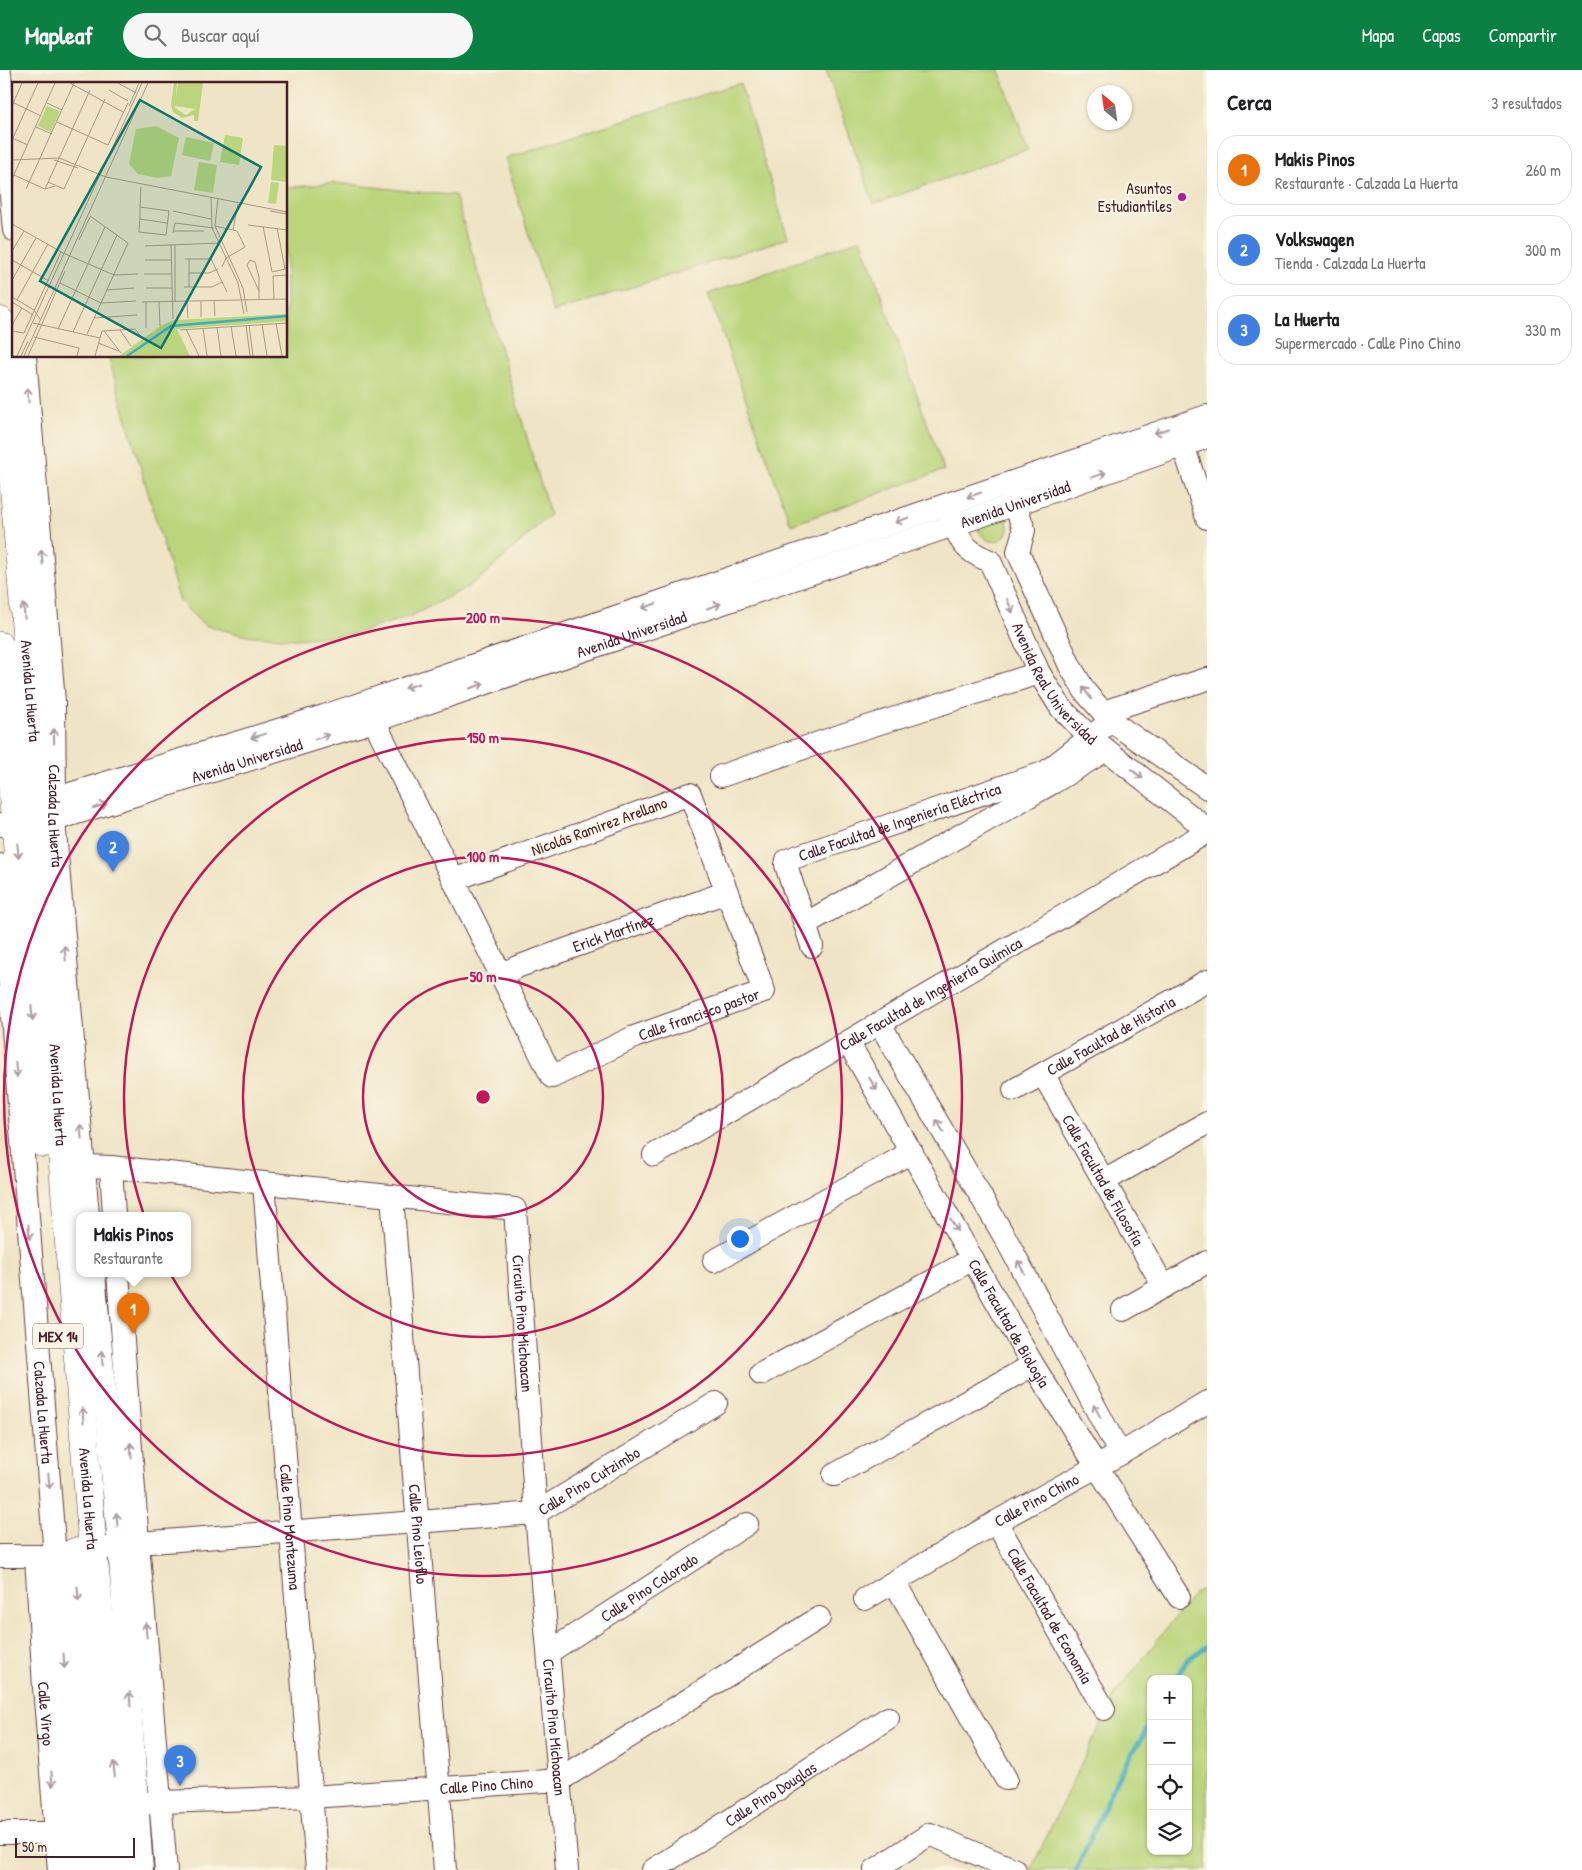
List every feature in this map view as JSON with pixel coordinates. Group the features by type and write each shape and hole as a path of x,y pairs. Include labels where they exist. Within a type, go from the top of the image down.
{"main road":[{"name":"Avenida La Huerta","path":"0,321 47,1185 86,1551 127,1806 122,1870"},
{"name":"Avenida La Huerta","path":"0,646 27,812 74,1166 76,1230"},
{"name":"Avenida La Huerta","path":"77,1277 86,1551 76,1834 98,1870"}],"street":[{"path":"0,74 12,208"},
{"name":"Calzada La Huerta","path":"25,358 54,702 27,812"},
{"name":"Avenida Universidad","path":"1012,494 1207,416"},
{"name":"Avenida Universidad","path":"27,812 1012,494 1207,437"},
{"path":"1183,445 1207,518"},
{"name":"Avenida Real Universidad","path":"1012,494 1024,530 1018,552 1070,666 1086,692 1107,717 1207,788"},
{"name":"Avenida Universidad","path":"27,812 374,721 951,514"},
{"name":"Avenida Real Universidad","path":"951,514 965,546 974,554 990,561 1039,673 1062,708 1099,744 1207,830"},
{"path":"721,776 848,733 1039,673"},
{"path":"1107,717 1207,680"},
{"name":"Calle Facultad de Ingeniería Eléctrica","path":"805,924 1049,777 1099,744 1107,717"},
{"path":"374,721 497,968"},
{"name":"Calle Facultad de Ingeniería Eléctrica","path":"812,946 786,865 787,860 1049,777"},
{"name":"Nicolás Ramirez Arellano","path":"453,880 690,794"},
{"name":"Calle francisco pastor","path":"497,968 552,1077 634,1037 764,992 690,794"},
{"name":"Calle Facultad de Ingenierίa Quίmica","path":"654,1155 880,1024 1207,830"},
{"name":"Calzada La Huerta","path":"0,864 86,1551 161,1802 166,1870"},
{"name":"Erick Martínez","path":"497,968 517,967 727,892"},
{"name":"Calle Facultad de Historia","path":"1014,1090 1207,981"},
{"name":"Calle Facultad de Biología","path":"880,1024 1007,1241 1120,1454"},
{"name":"Calle Facultad de Biología","path":"848,1042 1034,1366 1179,1597"},
{"name":"Calle Facultad de Filosofía","path":"1043,1074 1164,1287"},
{"path":"1104,1181 1207,1123"},
{"path":"714,1261 912,1152"},
{"path":"74,1166 87,1212"},
{"name":"Circuito Pino Michoacan","path":"74,1166 111,1168 516,1209 536,1513 567,1870"},
{"path":"111,1168 114,1212"},
{"name":"Calle Pino Montezuma","path":"264,1183 317,1870"},
{"name":"Calle Pino Leiofilo","path":"392,1196 445,1870"},
{"path":"761,1374 973,1259"},
{"path":"1123,1310 1207,1262"},
{"name":"Calzada La Huerta","path":"86,1551 94,1277"},
{"name":"Calzada La Huerta","path":"86,1551 118,1277"},
{"path":"834,1475 1034,1366"},
{"name":"Calle Pino Cutzimbo","path":"0,1556 86,1551 290,1532 536,1513 716,1402"},
{"name":"Calle Pino Chino","path":"865,1599 996,1522 1120,1454 1207,1402"},
{"name":"Calle Facultad de Economía","path":"996,1522 1104,1709"},
{"name":"Calle Pino Colorado","path":"549,1652 747,1524"},
{"name":"Calle Virgo","path":"59,1870 76,1834 44,1687 86,1551"},
{"path":"895,1583 1006,1779"},
{"name":"Calle Pino Chino","path":"127,1806 161,1802 311,1797 560,1780 819,1618"},
{"name":"Calle Pino Douglas","path":"653,1870 888,1718"},
{"path":"127,1806 142,1870"},
{"path":"0,1833 76,1834 80,1870"},
{"path":"875,1870 930,1834 1015,1870"}],"green space":[{"path":"826,70 999,70 1028,149 874,204"},
{"path":"740,83 788,238 553,312 505,158"},
{"path":"333,183 455,195 550,515 484,575 466,588 411,616 354,634 295,639 242,635 204,625 180,602 109,358 288,358 288,188"},
{"path":"861,239 944,470 791,525 708,294"},
{"path":"1005,516 1008,524 1004,536 999,540 993,541 987,540 982,536 978,528"},
{"path":"1207,1586 1207,1870 1031,1870 1115,1694 1194,1594"}],"waterway":[{"path":"1178,1675 1187,1660 1207,1646"},
{"path":"1076,1870 1117,1779 1147,1729"}],"place":[{"name":"Asuntos Estudiantiles","path":"1182,197"},
{"name":"Volkswagen","path":"113,872"},
{"name":"Makis Pinos","path":"133,1334"},
{"name":"La Huerta","path":"180,1786"}]}
